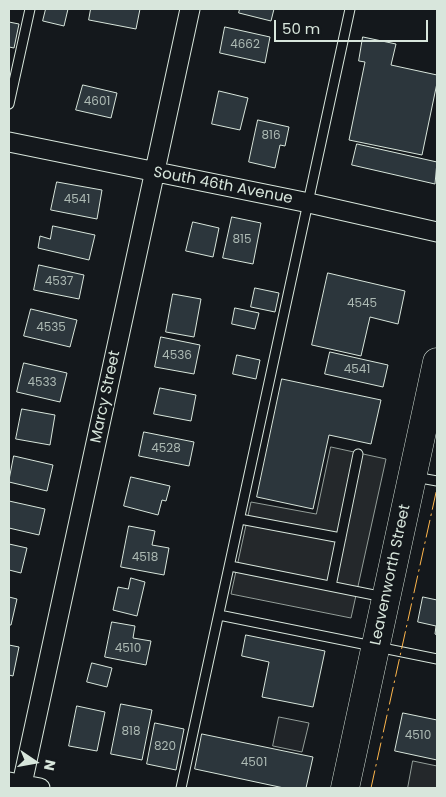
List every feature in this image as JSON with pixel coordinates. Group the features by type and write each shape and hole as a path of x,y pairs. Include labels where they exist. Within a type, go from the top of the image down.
{"main road":[{"name":"Leavenworth Street","path":"346,788 387,597 425,478 436,370"}],"street":[{"name":"Marcy Street","path":"24,785 190,9"},
{"name":"South 46th Avenue","path":"9,142 309,203 437,232"}],"lane":[{"path":"9,104 30,9"},
{"path":"181,788 350,9"},
{"path":"331,586 358,454"},
{"path":"240,520 341,538"},
{"path":"230,566 387,597"},
{"path":"219,615 437,659"}],"shaded area":[{"path":"331,447 386,459 351,618 231,594 251,502 316,514"},
{"path":"279,717 309,723 302,752 273,746"},
{"path":"413,761 437,766 437,788 408,788"}],"building":[{"path":"46,9 68,9 64,26 43,21"},
{"path":"91,9 140,9 136,29 89,20"},
{"path":"240,9 274,9 271,21 239,13"},
{"path":"9,22 19,24 14,48 9,47"},
{"path":"225,27 270,37 265,63 220,53"},
{"path":"363,37 396,44 391,65 437,75 422,155 349,140 365,62 359,61"},
{"path":"83,85 117,93 111,118 76,110"},
{"path":"219,91 248,98 240,130 212,124"},
{"path":"258,120 289,127 285,146 280,145 275,168 249,162"},
{"path":"357,144 437,162 435,184 352,165"},
{"path":"57,182 102,190 97,219 51,210"},
{"path":"232,217 261,223 253,264 223,258"},
{"path":"193,222 219,228 213,257 186,251"},
{"path":"53,226 95,235 89,260 38,248 40,236 50,239"},
{"path":"39,265 84,275 79,299 34,290"},
{"path":"328,273 405,291 398,324 370,317 361,356 312,345"},
{"path":"255,288 279,293 275,312 251,307"},
{"path":"173,294 201,299 194,337 166,332"},
{"path":"235,308 259,313 255,329 232,324"},
{"path":"31,309 77,320 70,347 24,336"},
{"path":"161,337 200,345 194,374 155,367"},
{"path":"330,352 388,365 383,387 325,374"},
{"path":"237,355 260,360 256,379 233,374"},
{"path":"24,363 67,373 60,402 17,392"},
{"path":"282,379 381,400 371,444 329,435 313,509 257,497"},
{"path":"160,388 196,395 191,421 154,414"},
{"path":"22,409 55,415 50,445 16,439"},
{"path":"144,432 194,442 189,466 139,456"},
{"path":"14,456 53,465 47,491 9,482"},
{"path":"131,477 170,486 166,501 162,500 158,515 124,506"},
{"path":"9,501 45,509 39,535 9,528"},
{"path":"129,526 155,531 152,545 169,548 164,575 121,567"},
{"path":"9,544 27,548 21,573 9,570"},
{"path":"131,578 145,582 137,616 113,610 118,587 128,589"},
{"path":"9,597 17,599 11,625 9,625"},
{"path":"423,597 437,600 437,635 435,634 436,626 418,622"},
{"path":"112,622 135,626 133,638 151,641 146,665 105,657"},
{"path":"246,635 325,651 313,707 262,697 269,662 242,656"},
{"path":"9,645 19,647 13,676 9,675"},
{"path":"92,663 112,668 107,687 87,682"},
{"path":"121,704 152,710 142,760 111,754"},
{"path":"77,706 105,712 97,751 69,746"},
{"path":"403,713 437,720 437,760 395,751"},
{"path":"155,723 184,729 176,770 147,764"},
{"path":"202,734 313,757 306,788 284,788 195,769"}],"power":[{"path":"371,788 437,488"}]}
